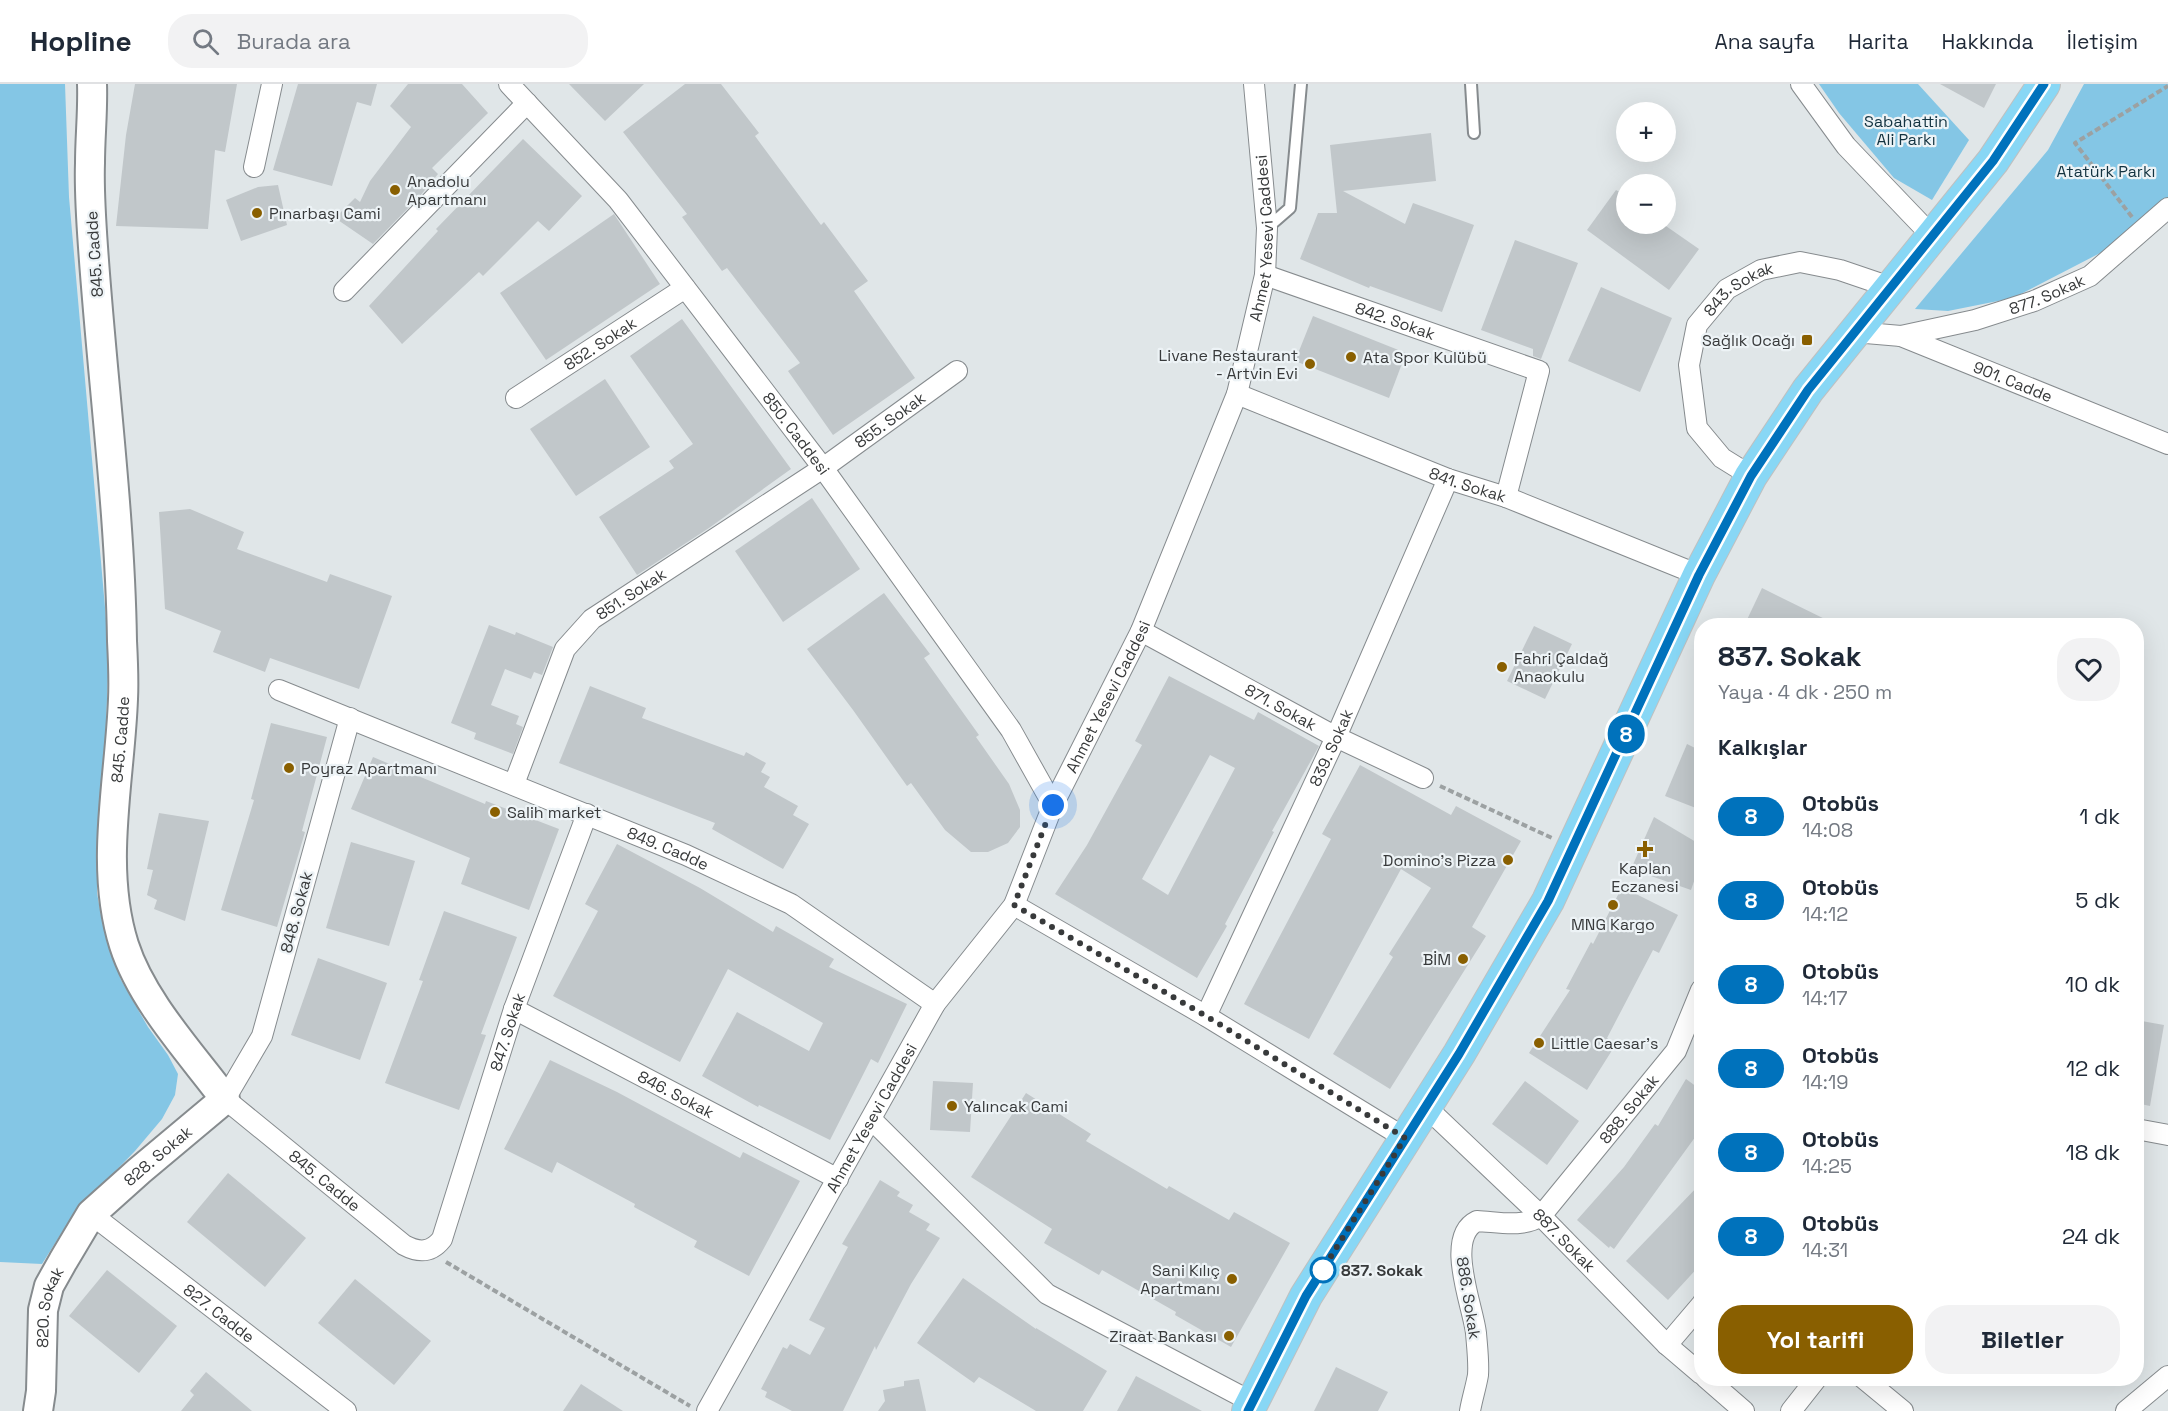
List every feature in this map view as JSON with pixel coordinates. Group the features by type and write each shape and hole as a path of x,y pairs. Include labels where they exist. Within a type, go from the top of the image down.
{"main road":[{"path":"1250,1406 1306,1296 1426,1107 1548,901 1699,575 1751,476 1808,390 1993,161 2044,84"}],"street":[{"path":"254,167 272,84"},
{"name":"850. Caddesi","path":"509,84 618,200 824,468 1011,730 1053,805"},
{"name":"Ahmet Yesevi Caddesi","path":"707,1411 935,1004 1014,905 1053,805 1141,631 1236,394 1265,275 1267,228 1254,84"},
{"path":"1801,84 1846,146 1933,237"},
{"name":"845. Cadde","path":"93,86 89,165 93,244 116,525 122,633 123,699 112,856 115,901 124,945 137,977 157,1009 225,1098 404,1245 421,1251 430,1250"},
{"path":"344,291 527,103"},
{"name":"877. Sokak","path":"1901,336 1974,320 2034,301 2090,276 2168,208"},
{"name":"843. Sokak","path":"1751,476 1722,458 1697,428 1689,365 1697,325 1727,289 1761,270 1800,262 1840,270 1890,287"},
{"name":"842. Sokak","path":"1265,275 1539,371 1506,497"},
{"name":"852. Sokak","path":"516,398 685,288"},
{"name":"901. Cadde","path":"1854,332 1901,336 2168,444"},
{"name":"855. Sokak","path":"824,468 957,371"},
{"name":"841. Sokak","path":"1236,394 1448,478 1506,497 1699,575"},
{"name":"851. Sokak","path":"514,784 566,649 592,619 824,468"},
{"name":"839. Sokak","path":"1206,1016 1336,737 1448,478"},
{"name":"871. Sokak","path":"1141,631 1336,737 1422,778"},
{"name":"849. Cadde","path":"279,690 686,855 791,904 935,1004"},
{"name":"848. Sokak","path":"225,1098 262,1036 350,718"},
{"name":"847. Sokak","path":"430,1250 442,1239 514,1009 587,814"},
{"path":"1014,905 1206,1016 1405,1138"},
{"name":"888. Sokak","path":"1540,1216 1676,1052 1694,1007"},
{"name":"846. Sokak","path":"514,1009 838,1179"},
{"name":"828. Sokak","path":"92,1214 225,1098"},
{"name":"887. Sokak","path":"1426,1107 1540,1216 1667,1345 1694,1368"},
{"path":"872,1120 1047,1293 1250,1406"},
{"path":"2144,1130 2168,1135"},
{"name":"820. Sokak","path":"38,1411 41,1391 43,1310 50,1286 92,1214"},
{"name":"827. Cadde","path":"92,1214 346,1411"},
{"name":"886. Sokak","path":"1470,1411 1478,1374 1476,1331 1464,1276 1463,1238 1467,1229 1477,1221 1521,1224 1530,1223 1540,1216"},
{"path":"1667,1345 1694,1313"},
{"path":"2126,1411 2168,1376"},
{"path":"1715,1386 1744,1411"},
{"path":"1791,1411 1811,1386"},
{"path":"1873,1386 1903,1411"}],"lane":[{"path":"1267,228 1290,208 1301,84"},
{"path":"1471,84 1474,133"}],"path":[{"path":"2143,231 2075,143 2168,86"},
{"path":"1422,778 1573,848"},
{"path":"430,1250 443,1260 698,1411"}],"green space":[{"path":"0,84 65,84 69,197 109,653 104,769 97,829 97,893 103,926 121,980 178,1074 175,1095 162,1119 69,1221 42,1264 0,1262"},
{"name":"Sabahattin Ali Parkı","path":"1819,84 1918,84 1969,140 1932,200 1894,178 1839,113"},
{"name":"Atatürk Parkı","path":"2084,84 2168,84 2168,198 2106,250 2013,298 1948,311 1915,309 2048,150"}],"building":[{"path":"135,84 237,84 225,152 215,150 208,229 116,226 126,135"},
{"path":"298,84 377,84 371,106 357,102 332,186 273,170"},
{"path":"408,84 462,84 488,113 432,168 438,174 373,244 335,218 355,198 360,202 370,181 411,127 390,106"},
{"path":"569,84 644,84 605,121"},
{"path":"685,84 721,84 759,133 755,136 821,225 824,222 868,281 854,291 915,378 833,435 788,371 800,363 727,268 722,271 682,217 687,214 623,132"},
{"path":"1940,84 1996,84 1984,108"},
{"path":"1431,133 1436,181 1343,191 1405,224 1413,203 1474,225 1442,312 1370,286 1369,288 1300,259 1318,213 1337,213 1330,145"},
{"path":"523,139 582,196 549,231 538,221 483,276 479,272 402,344 369,306 438,231 436,229"},
{"name":"Pınarbaşı Cami","path":"278,185 287,225 241,241 226,200 258,187"},
{"path":"1616,190 1616,234 1676,233 1699,249 1669,290 1587,230"},
{"path":"614,214 660,284 546,360 500,293"},
{"path":"1515,240 1578,263 1541,359 1533,356 1533,349 1481,330"},
{"path":"1601,287 1672,318 1640,392 1568,361"},
{"name":"Ata Spor Kulübü","path":"1313,316 1406,353 1389,398 1295,361"},
{"path":"682,319 791,469 709,528 637,575 599,517 674,468 669,461 693,444 630,356"},
{"path":"605,379 650,447 576,496 530,429"},
{"path":"812,498 860,569 783,622 735,551"},
{"path":"190,509 244,532 237,549 327,582 330,574 392,596 359,689 270,658 265,672 213,652 221,631 165,609 159,512"},
{"path":"1762,588 1823,618 1748,618"},
{"path":"884,593 930,654 924,658 979,735 976,737 1009,784 1020,810 1020,827 1008,843 988,852 971,852 945,830 911,783 907,786 807,649"},
{"path":"489,625 515,635 516,632 553,647 542,675 534,672 531,679 505,669 491,705 519,716 516,724 523,727 513,754 474,739 476,733 451,723"},
{"name":"Fahri Çaldağ Anaokulu","path":"1534,626 1572,644 1545,699 1507,681"},
{"path":"1169,676 1254,720 1258,712 1319,746 1272,831 1274,832 1225,924 1227,926 1197,978 1055,894 1087,845 1142,745 1135,741","holes":["1210,755 1235,768 1168,895 1142,879"]},
{"path":"590,686 646,708 642,718 744,756 746,752 766,763 761,772 770,777 764,787 798,806 793,815 809,824 783,869 712,829 715,823 559,763"},
{"path":"271,723 327,737 302,831 305,832 277,927 221,910 254,800 251,799"},
{"path":"1687,744 1694,748 1694,807 1665,796"},
{"path":"373,757 485,804 486,801 559,829 529,910 461,884 470,858 351,809"},
{"path":"1360,765 1451,815 1456,806 1521,841 1472,927 1486,936 1390,1089 1333,1054 1393,957 1389,954 1431,888 1401,869 1309,1039 1244,1004 1331,839 1322,834"},
{"path":"159,813 209,821 185,921 154,909 157,900 147,895 153,870 147,869"},
{"path":"1654,817 1694,841 1694,881 1691,890 1631,869"},
{"path":"351,842 415,861 389,946 326,928"},
{"path":"617,844 700,888 773,932 776,926 834,959 829,967 907,1004 878,1063 871,1059 830,1140 759,1105 758,1107 702,1076 737,1012 809,1051 823,1023 728,969 680,1062 553,996 598,911 585,904"},
{"path":"1622,887 1678,915 1659,953 1653,950 1607,1038 1616,1044 1587,1090 1529,1053 1570,990 1566,989 1591,942 1593,944"},
{"path":"444,911 517,937 481,1034 486,1035 459,1110 385,1083 423,981 419,980"},
{"path":"318,958 387,983 360,1060 291,1035"},
{"path":"2144,1021 2164,1025 2150,1106 2144,1105"},
{"path":"550,1060 617,1092 740,1158 743,1152 800,1181 749,1276 694,1247 697,1241 634,1207 635,1204 557,1162 552,1173 504,1149"},
{"path":"1686,1079 1694,1085 1694,1139 1614,1249 1610,1246 1609,1248 1577,1220 1624,1167 1655,1124 1658,1126"},
{"name":"Yalıncak Cami","path":"933,1081 973,1083 970,1132 930,1130"},
{"path":"1525,1081 1579,1121 1547,1165 1492,1124"},
{"path":"1026,1093 1091,1134 1086,1141 1167,1189 1169,1186 1229,1220 1234,1212 1290,1243 1231,1347 1175,1315 1176,1312 1102,1270 1099,1275 1044,1243 1052,1229 971,1177"},
{"path":"228,1173 306,1238 265,1287 187,1222"},
{"path":"880,1180 900,1192 897,1196 913,1205 909,1212 930,1224 926,1230 940,1238 911,1284 876,1350 875,1346 843,1411 792,1411 765,1397 767,1392 761,1389 783,1347 787,1349 790,1344 810,1355 825,1328 809,1320 848,1247 842,1244"},
{"path":"1694,1190 1694,1272 1668,1300 1626,1261"},
{"path":"107,1270 177,1326 139,1373 69,1316"},
{"path":"963,1278 1036,1329 1107,1371 1083,1411 1036,1411 979,1377 974,1383 917,1343"},
{"path":"355,1279 431,1341 394,1385 318,1323"},
{"path":"1336,1367 1388,1392 1378,1411 1314,1411"},
{"path":"206,1372 252,1411 181,1411 194,1395 190,1391"},
{"path":"1136,1376 1202,1411 1117,1411"},
{"path":"919,1379 926,1411 878,1411 885,1401 883,1390 904,1386 904,1381"},
{"path":"581,1384 623,1411 563,1411"}],"bus line":[{"name":"8","path":"1248,1411 1306,1296 1459,1054 1548,901 1699,575 1751,476 1808,390 1993,161 2044,84"}],"place":[{"name":"Anadolu Apartmanı","path":"395,190"},
{"name":"Pınarbaşı Cami","path":"257,213"},
{"name":"Sağlık Ocağı","path":"1807,340"},
{"name":"Ata Spor Kulübü","path":"1351,357"},
{"name":"Livane Restaurant - Artvin Evi","path":"1310,364"},
{"name":"Fahri Çaldağ Anaokulu","path":"1502,667"},
{"name":"Poyraz Apartmanı","path":"289,768"},
{"name":"Salih market","path":"495,812"},
{"name":"Kaplan Eczanesi","path":"1645,849"},
{"name":"Domino's Pizza","path":"1508,860"},
{"name":"MNG Kargo","path":"1613,905"},
{"name":"BİM","path":"1463,959"},
{"name":"Little Caesar's","path":"1539,1043"},
{"name":"Yalıncak Cami","path":"952,1106"},
{"name":"837. Sokak","path":"1323,1270"},
{"name":"Sani Kılıç Apartmanı","path":"1232,1279"},
{"name":"Ziraat Bankası","path":"1229,1336"}],"route":[{"path":"1053,805 1014,905 1206,1016 1405,1138 1318,1277 1323,1270"}]}
